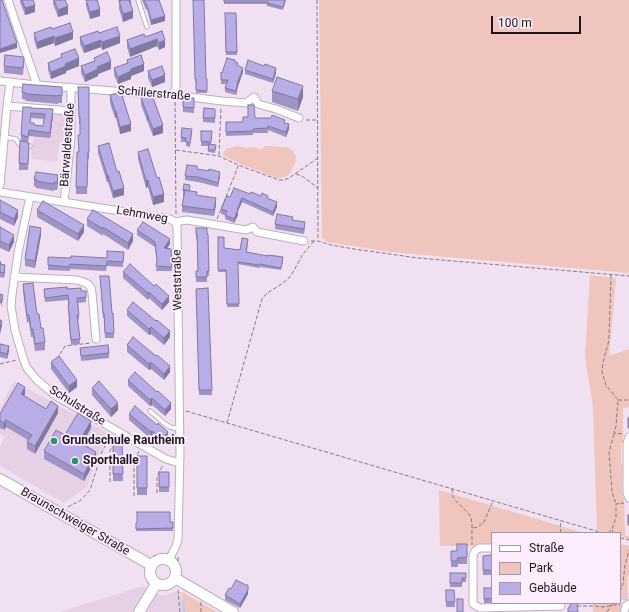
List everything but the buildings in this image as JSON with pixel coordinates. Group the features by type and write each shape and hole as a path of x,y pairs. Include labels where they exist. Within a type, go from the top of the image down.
{"street":[{"path":"8,0 37,85"},
{"path":"174,94 176,87 176,0"},
{"name":"Schillerstraße","path":"0,81 164,95 174,94 222,102 246,103 254,97 258,104 300,118"},
{"path":"0,185 10,82"},
{"name":"Bärwaldestraße","path":"64,202 71,138 71,87"},
{"path":"7,106 71,111"},
{"name":"Lehmweg","path":"0,192 170,219 175,222 187,220 246,230 253,227 257,232 304,241"},
{"name":"Schulstraße","path":"30,197 19,247 12,295 12,315 16,334 27,368 50,392 166,459 179,462"},
{"name":"Weststraße","path":"168,556 176,546 178,539 180,411 177,227 175,222"},
{"path":"14,277 77,280 89,285 92,293 96,339"},
{"path":"627,501 627,443 629,437"},
{"name":"Braunschweiger Straße","path":"0,479 149,564"},
{"path":"491,548 479,548 473,555 473,604 480,608 561,607"},
{"path":"155,586 149,575 149,564 168,556 176,568 177,582"},
{"path":"155,586 177,582 233,612"},
{"path":"140,612 155,586"}],"lane":[{"path":"138,0 147,27"},
{"path":"4,137 16,139 19,144 30,146"},
{"path":"150,411 164,423 174,428 180,428"}],"path":[{"path":"317,0 318,241"},
{"path":"174,94 176,150 175,222"},
{"path":"219,156 222,102"},
{"path":"300,118 318,120"},
{"path":"176,150 219,156 238,165 279,180 284,180 295,174 318,158"},
{"path":"214,225 238,165"},
{"path":"295,174 302,176 318,188"},
{"path":"304,241 318,241 331,245 411,257 629,276"},
{"path":"227,423 262,299 266,294 288,279 303,254 315,241"},
{"path":"609,532 612,529 616,518 616,504 612,492 610,452 616,426 618,400 606,385 602,372 609,338 611,274"},
{"path":"60,354 65,346 94,343 96,339"},
{"path":"0,364 23,358"},
{"path":"618,400 629,400"},
{"path":"180,411 188,411 600,532"},
{"path":"59,513 81,500 90,490 102,452 114,429"},
{"path":"614,433 625,434 629,437"},
{"path":"110,482 110,451 113,445"},
{"path":"134,496 134,462 142,445"},
{"path":"157,493 157,476 166,459"},
{"path":"452,489 453,497 471,518 472,548 475,551"},
{"path":"472,528 478,527 484,522 493,501"},
{"path":"616,504 627,501"},
{"path":"561,532 560,526 562,521"},
{"path":"621,589 629,550"},
{"path":"168,556 163,555 149,564 147,581 155,586 172,586 177,582"},
{"path":"179,556 177,582 180,612"},
{"path":"201,602 201,612"},
{"path":"574,606 604,607 617,604 626,607"},
{"path":"607,612 610,606"}],"shaded area":[{"path":"46,111 66,115 66,146 59,145 57,162 31,159 34,130 43,131"},
{"name":"Grundschule Rautheim","path":"14,381 108,433 87,487 64,503 0,466 0,446 5,437 0,434 0,408"},
{"path":"143,586 162,596 174,592 182,592 184,612 60,612"}],"green space":[{"path":"319,0 629,0 629,273 390,252 327,242 322,238"},
{"path":"238,146 246,148 255,147 261,150 265,146 289,148 296,156 296,161 290,173 286,177 277,178 222,155 226,149"},
{"path":"590,275 616,278 609,356 629,349 629,407 623,408 623,443 621,443 621,464 624,465 624,476 622,476 622,497 624,497 625,536 629,536 629,539 621,537 621,532 604,532 597,530 593,407 585,357"},
{"path":"439,490 581,532 491,532 491,546 440,546"},
{"path":"621,544 629,546 629,576 627,577 628,600 621,600"},
{"path":"182,592 217,612 184,612"},
{"path":"593,604 621,604 621,612 593,612"}],"waterway":[{"path":"183,601 184,612"}],"place":[{"name":"Grundschule Rautheim","path":"54,441"},
{"name":"Sporthalle","path":"75,461"}]}
